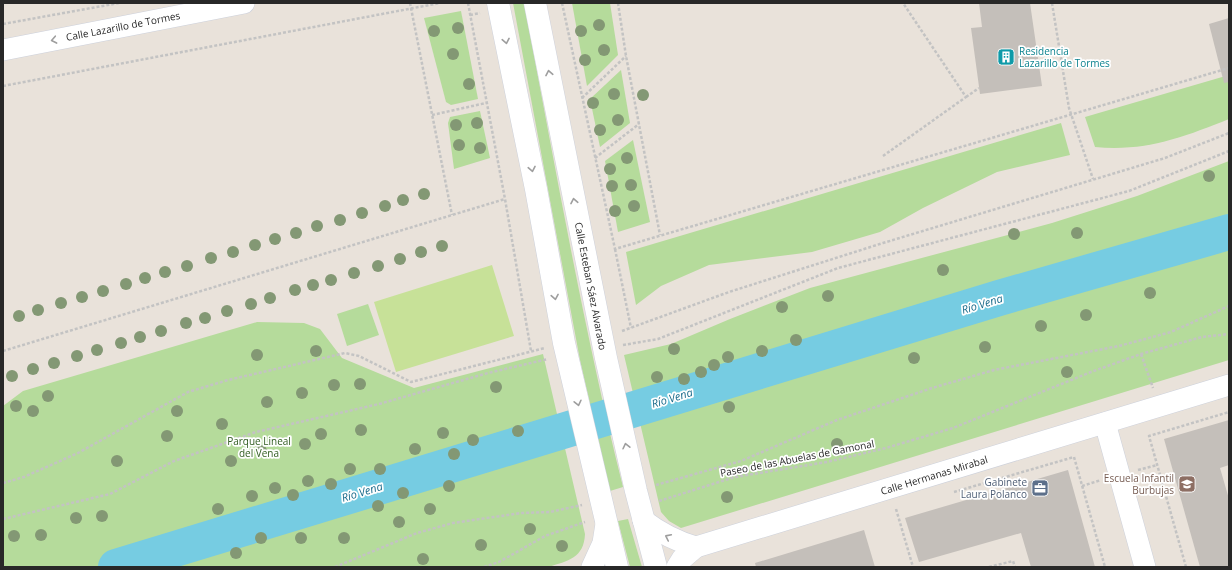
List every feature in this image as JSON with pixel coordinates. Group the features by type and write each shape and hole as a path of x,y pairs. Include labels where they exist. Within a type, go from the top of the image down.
{"main road":[{"path":"498,3 559,362 591,499 605,520 617,567"},
{"name":"Calle Esteban Sáez Alvarado","path":"535,3 642,485 642,513 656,567"}],"street":[{"name":"Calle Lazarillo de Tormes","path":"3,50 244,3"},
{"name":"Calle Hermanas Mirabal","path":"696,547 1229,385"},
{"path":"1105,423 1145,567"},
{"path":"642,513 659,533 678,542 696,547"},
{"path":"592,567 603,544 605,520"},
{"path":"677,567 682,559 696,547"}],"path":[{"path":"3,24 118,3"},
{"path":"410,3 452,215"},
{"path":"3,86 440,3"},
{"path":"468,3 505,199 531,351"},
{"path":"562,3 631,328"},
{"path":"618,3 626,56 660,235"},
{"path":"903,3 966,97"},
{"path":"1052,3 1071,113 1092,179"},
{"path":"582,98 626,56"},
{"path":"615,249 1071,113 1229,68"},
{"path":"883,156 979,88"},
{"path":"432,115 486,103"},
{"path":"595,158 640,124"},
{"path":"612,352 658,339 838,268 1129,191 1229,152"},
{"path":"3,351 505,199"},
{"path":"642,485 741,461 837,420 932,388 994,370 1119,346 1171,332 1229,306"},
{"name":"Paseo de las Abuelas de Gamonal","path":"642,513 734,477 827,462 894,446 953,428 1084,375 1142,354 1202,337 1229,334"},
{"path":"3,518 110,494 174,461 256,432 379,404 488,373 559,362"},
{"path":"1186,567 1149,436 1229,412"},
{"path":"948,494 1074,457 1104,567"},
{"path":"335,567 417,533 453,523 521,513 550,512 591,499"},
{"path":"891,511 904,507"},
{"path":"896,509 913,567"},
{"path":"484,567 498,562 545,536 605,520"},
{"path":"989,567 1013,561 1015,567"}],"green space":[{"path":"513,3 524,3 582,306 623,487 610,491 580,360"},
{"path":"572,3 610,3 618,55 587,86"},
{"path":"461,11 478,99 451,105 446,102 424,18"},
{"path":"621,70 630,123 600,147 590,99"},
{"path":"1229,75 1229,119 1196,132 1164,142 1131,147 1095,147 1085,117"},
{"path":"480,111 490,158 454,169 448,123 450,117"},
{"path":"1061,123 1070,155 997,172 923,208 880,232 812,252 709,265 661,286 636,305 626,252"},
{"path":"633,140 650,222 618,232 605,161"},
{"path":"1229,161 1229,360 681,528 669,521 661,512 624,355 671,344 810,288 1052,223 1137,196"},
{"path":"492,265 514,336 396,372 374,302"},
{"path":"368,304 379,335 347,346 337,314"},
{"name":"Parque Lineal del Vena","path":"257,322 304,323 320,329 342,358 414,388 543,354 585,534 582,548 574,557 562,563 548,567 3,567 3,406 23,391"},
{"path":"628,519 642,567 630,567 618,521"}],"building":[{"name":"Residencia Lazarillo de Tormes","path":"979,3 1030,3 1042,86 980,94 971,28 982,27"},
{"path":"1229,18 1229,82 1224,83 1209,24"},
{"path":"1229,420 1229,465 1220,468 1229,499 1229,567 1200,567 1164,439"},
{"path":"1068,470 1095,567 1031,567 1021,533 919,562 905,518"},
{"path":"864,530 875,567 756,567 755,563"}],"waterway":[{"name":"Río Vena","path":"116,567 999,298 1229,232"}],"place":[{"name":"Residencia Lazarillo de Tormes","path":"1006,57"},
{"name":"Escuela Infantil Burbujas","path":"1187,484"},
{"name":"Gabinete Laura Polanco","path":"1040,488"}]}
